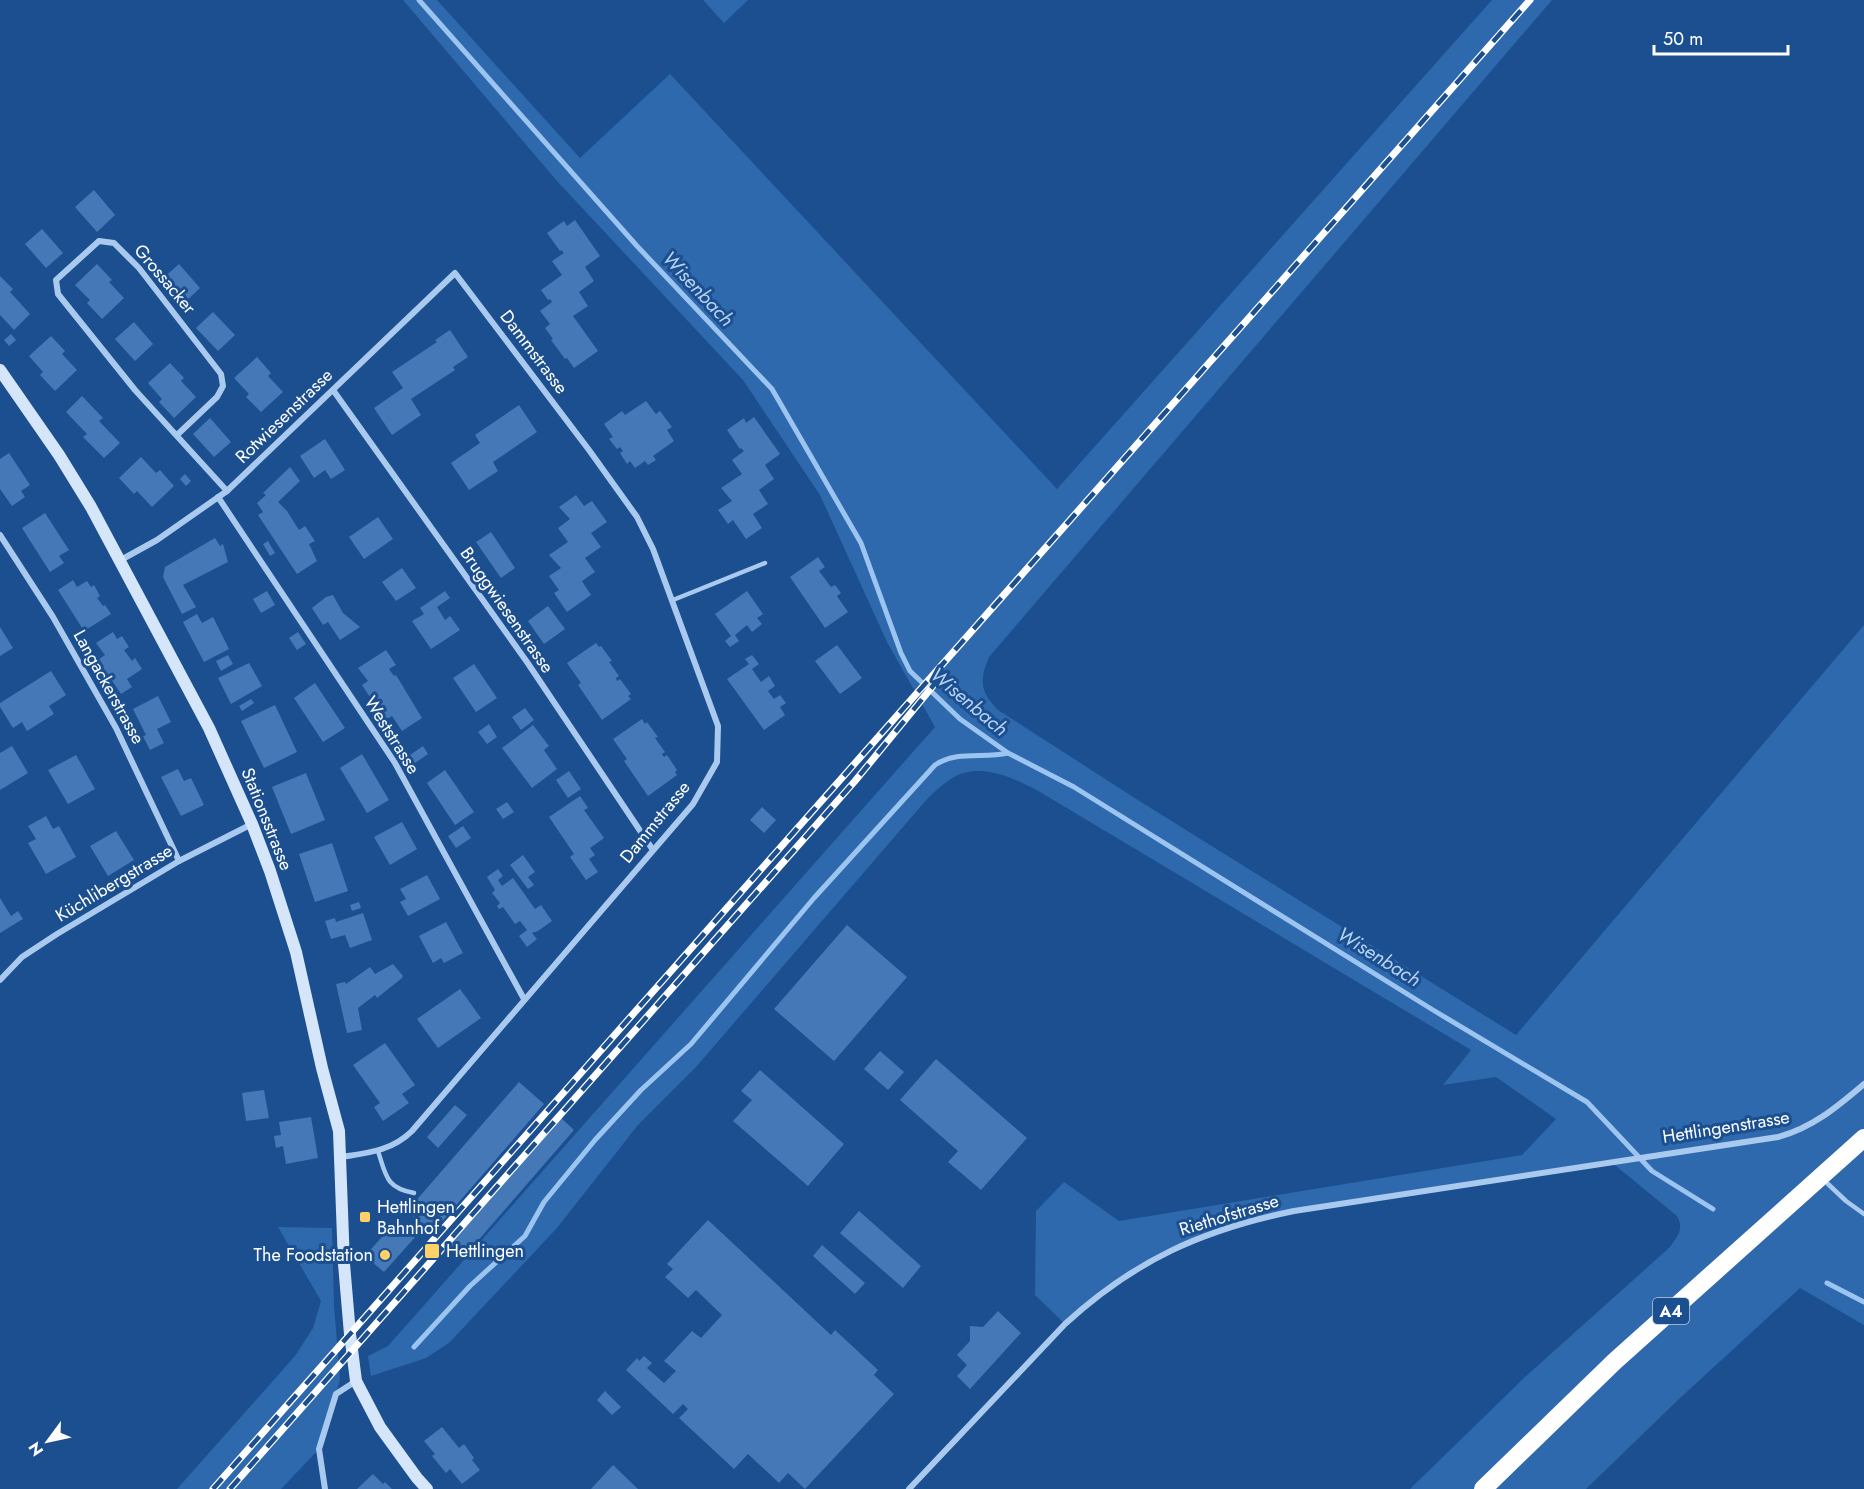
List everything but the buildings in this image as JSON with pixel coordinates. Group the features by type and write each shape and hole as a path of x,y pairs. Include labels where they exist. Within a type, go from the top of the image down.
{"highway":[{"name":"A4","path":"1483,1489 1616,1361 1864,1138"},
{"name":"A4","path":"1497,1489 1661,1334 1864,1151"}],"street":[{"name":"Grossacker","path":"177,435 217,397 223,386 221,374 139,268 114,243 99,241 56,280 58,294 135,390 227,491"},
{"name":"Rotwiesenstrasse","path":"118,561 157,540 227,491 455,273"},
{"name":"Dammstrasse","path":"341,1157 378,1151 391,1146 412,1131 693,804 717,762 718,726 673,600 653,549 637,517 455,273"},
{"name":"Stationsstrasse","path":"0,370 91,507 208,728 252,824 270,871 296,951 322,1068 339,1131 344,1264 356,1381 389,1441 427,1489"},
{"name":"Bruggwiesenstrasse","path":"333,390 527,662 653,850"},
{"name":"Weststrasse","path":"218,497 395,763 524,999"},
{"name":"Langackerstrasse","path":"0,535 53,617 116,728 179,861"},
{"name":"Küchlibergstrasse","path":"0,980 22,957 40,945 179,861 252,824"},
{"name":"Hettlingenstrasse","path":"1649,1155 1778,1137 1796,1132 1824,1116 1864,1084"},
{"name":"Riethofstrasse","path":"909,1489 1073,1317 1111,1286 1163,1253 1222,1229 1285,1213 1649,1155"},
{"path":"325,1489 319,1449 336,1394 356,1381"}],"lane":[{"path":"673,600 765,563"},
{"path":"378,1151 390,1184 414,1193"},
{"path":"1828,1184 1864,1214"}],"shaded area":[{"path":"403,0 437,0 580,158 670,74 1057,489 1492,0 1552,0 989,657 983,685 988,697 998,710 1141,802 1516,1035 1864,625 1864,1325 1800,1288 1678,1400 1586,1489 1410,1489 1525,1377 1670,1247 1675,1239 1680,1228 1677,1216 1610,1161 1294,1211 1223,1229 1134,1270 1065,1324 1035,1295 1036,1211 1064,1182 1119,1221 1522,1155 1556,1119 1496,1077 1443,1085 1471,1050 1035,789 1000,774 972,771 953,777 928,798 696,1067 638,1125 557,1228 449,1343 426,1358 371,1376 368,1356 388,1346 935,727 887,642 820,495 743,380 557,181"},
{"path":"703,0 748,0 724,23"},
{"path":"278,1227 332,1228 334,1305 340,1380 319,1449 281,1489 177,1489 295,1356 313,1328 321,1301"}],"waterway":[{"name":"Wisenbach","path":"419,0 637,246 772,389 861,543 901,653 910,671 960,719 1008,753 1074,787 1433,1010 1587,1102 1652,1171 1713,1209"},
{"path":"414,1347 470,1286 525,1236 544,1202 595,1140 641,1090 691,1044 814,898 935,765 944,760 962,756 1008,753"},
{"name":"Wisenbach","path":"1827,1283 1864,1302"}],"railway":[{"path":"213,1489 1530,0"},
{"path":"230,1489 855,781 937,681"}],"place":[{"name":"Hettlingen Bahnhof","path":"365,1217"},
{"name":"Hettlingen","path":"432,1251"},
{"name":"The Foodstation","path":"385,1255"}]}
